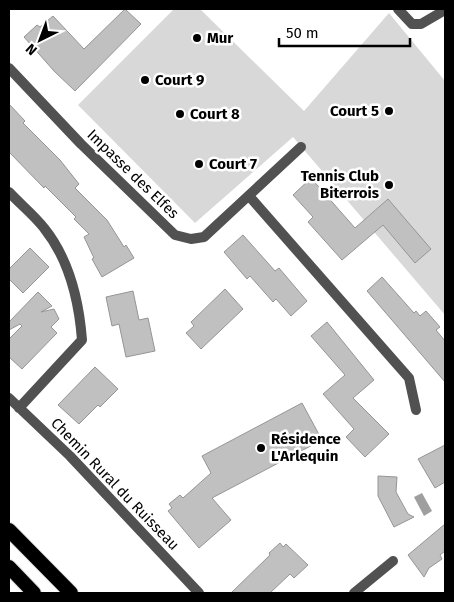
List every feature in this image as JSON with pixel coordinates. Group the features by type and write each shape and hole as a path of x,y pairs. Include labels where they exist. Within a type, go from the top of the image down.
{"highway":[{"path":"9,530 71,593"},
{"path":"9,567 34,593"}],"street":[{"path":"398,9 412,24 421,24 445,10"},
{"name":"Impasse des Elfes","path":"9,68 81,144 175,235 190,239 204,236 301,147"},
{"path":"9,192 44,228 64,258 80,314 82,340 20,408"},
{"path":"249,196 409,378 416,410"},
{"name":"Chemin Rural du Ruisseau","path":"9,398 70,456 199,593"},
{"path":"354,593 393,560"}],"shaded area":[{"name":"Tennis Club Biterrois","path":"174,9 200,9 304,111 389,13 445,81 445,315 293,137 195,223 78,105"},
{"path":"422,493 432,511 424,516 414,497"}],"building":[{"path":"125,9 141,24 75,91 54,71 24,37 37,25 40,27 53,16 84,49"},
{"path":"9,104 25,121 23,123 60,160 79,184 75,188 107,220 124,247 126,245 134,258 102,277 92,259 94,258 84,237 89,234 74,219 76,217 9,152"},
{"path":"311,178 355,228 388,199 431,249 415,263 383,225 342,260 308,222 313,217 293,195"},
{"path":"243,235 275,271 279,268 307,301 291,316 276,299 273,302 250,276 247,279 224,252"},
{"path":"30,248 49,267 23,293 9,279 9,269"},
{"path":"382,277 414,313 416,311 420,316 426,311 440,327 436,330 445,341 445,382 367,291"},
{"path":"225,289 243,309 201,349 186,333 194,326 191,322"},
{"path":"133,291 139,320 148,318 155,351 126,357 119,324 112,326 106,297"},
{"path":"38,292 52,306 41,312 54,309 59,319 51,327 57,333 22,369 9,357 9,339 22,326 20,324 9,330 9,322"},
{"path":"327,322 374,380 353,398 389,434 365,457 346,437 354,429 323,394 345,375 311,336"},
{"path":"95,367 118,389 79,424 58,405"},
{"name":"Résidence L'Arlequin","path":"302,403 322,440 212,498 231,520 199,548 168,511 172,508 169,504 180,495 183,498 211,473 202,456"},
{"path":"445,445 445,482 435,488 418,459"},
{"path":"378,476 397,477 396,492 408,514 414,517 394,527 378,496"},
{"path":"445,524 445,551 440,555 442,559 429,568 424,577 408,555"},
{"path":"280,543 283,547 286,544 308,565 294,578 290,574 270,593 231,593 270,555 269,553"}],"place":[{"name":"Mur","path":"197,38"},
{"name":"Court 9","path":"145,80"},
{"name":"Court 5","path":"389,111"},
{"name":"Court 8","path":"180,114"},
{"name":"Court 7","path":"199,164"},
{"name":"Tennis Club Biterrois","path":"389,185"},
{"name":"Résidence L'Arlequin","path":"261,448"}]}
